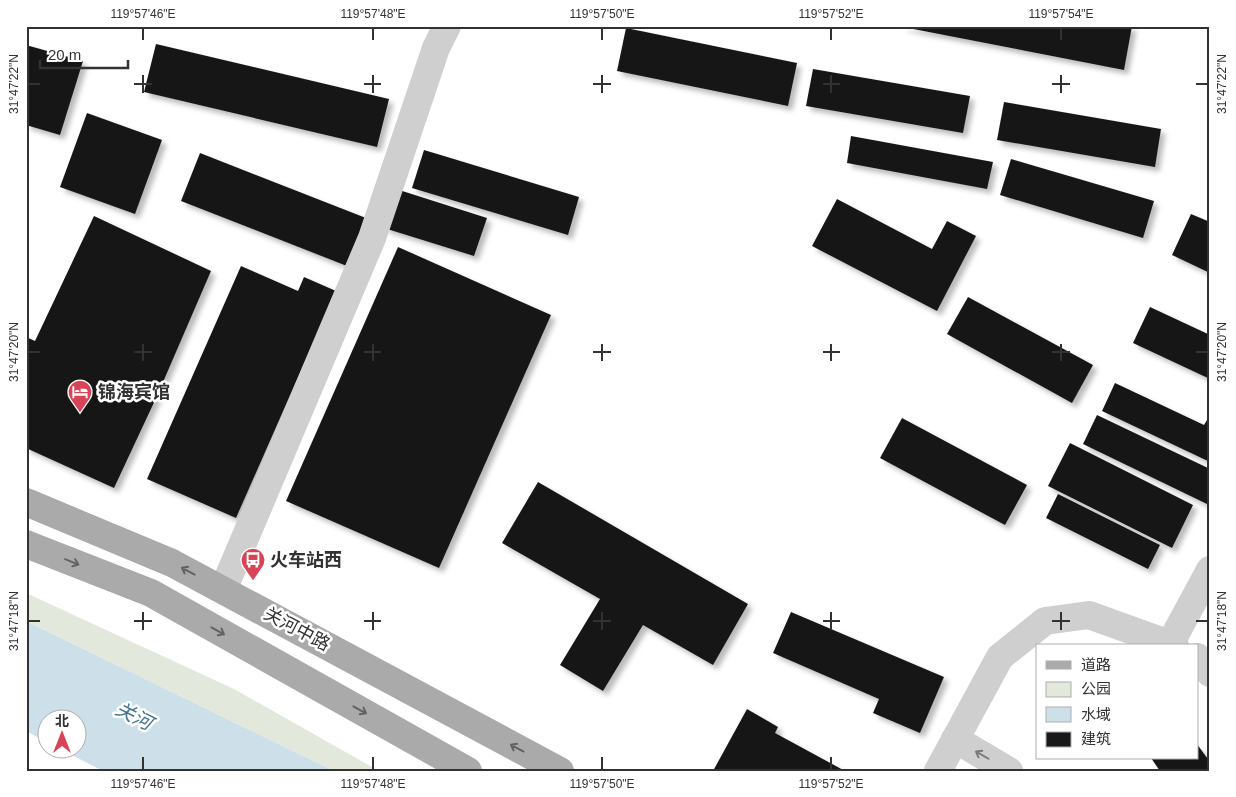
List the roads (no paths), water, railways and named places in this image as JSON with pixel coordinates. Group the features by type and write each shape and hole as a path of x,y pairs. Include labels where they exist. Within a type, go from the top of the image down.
{"main road":[{"name":"关河中路","path":"26,502 172,563 560,771"},
{"path":"26,544 151,593 468,771"}],"street":[{"path":"223,590 372,238 436,48 447,26"},
{"path":"1173,644 1210,570"},
{"path":"938,771 1000,658 1045,621 1089,615 1170,644"},
{"path":"1198,658 1210,673"},
{"path":"955,739 1010,771"}],"water":[{"name":"关河","path":"26,621 334,771 103,771 82,760 88,760 88,710 38,710 38,737 26,731"}],"place":[{"name":"锦海宾馆","path":"80,413"},
{"name":"火车站西","path":"253,581"}]}
